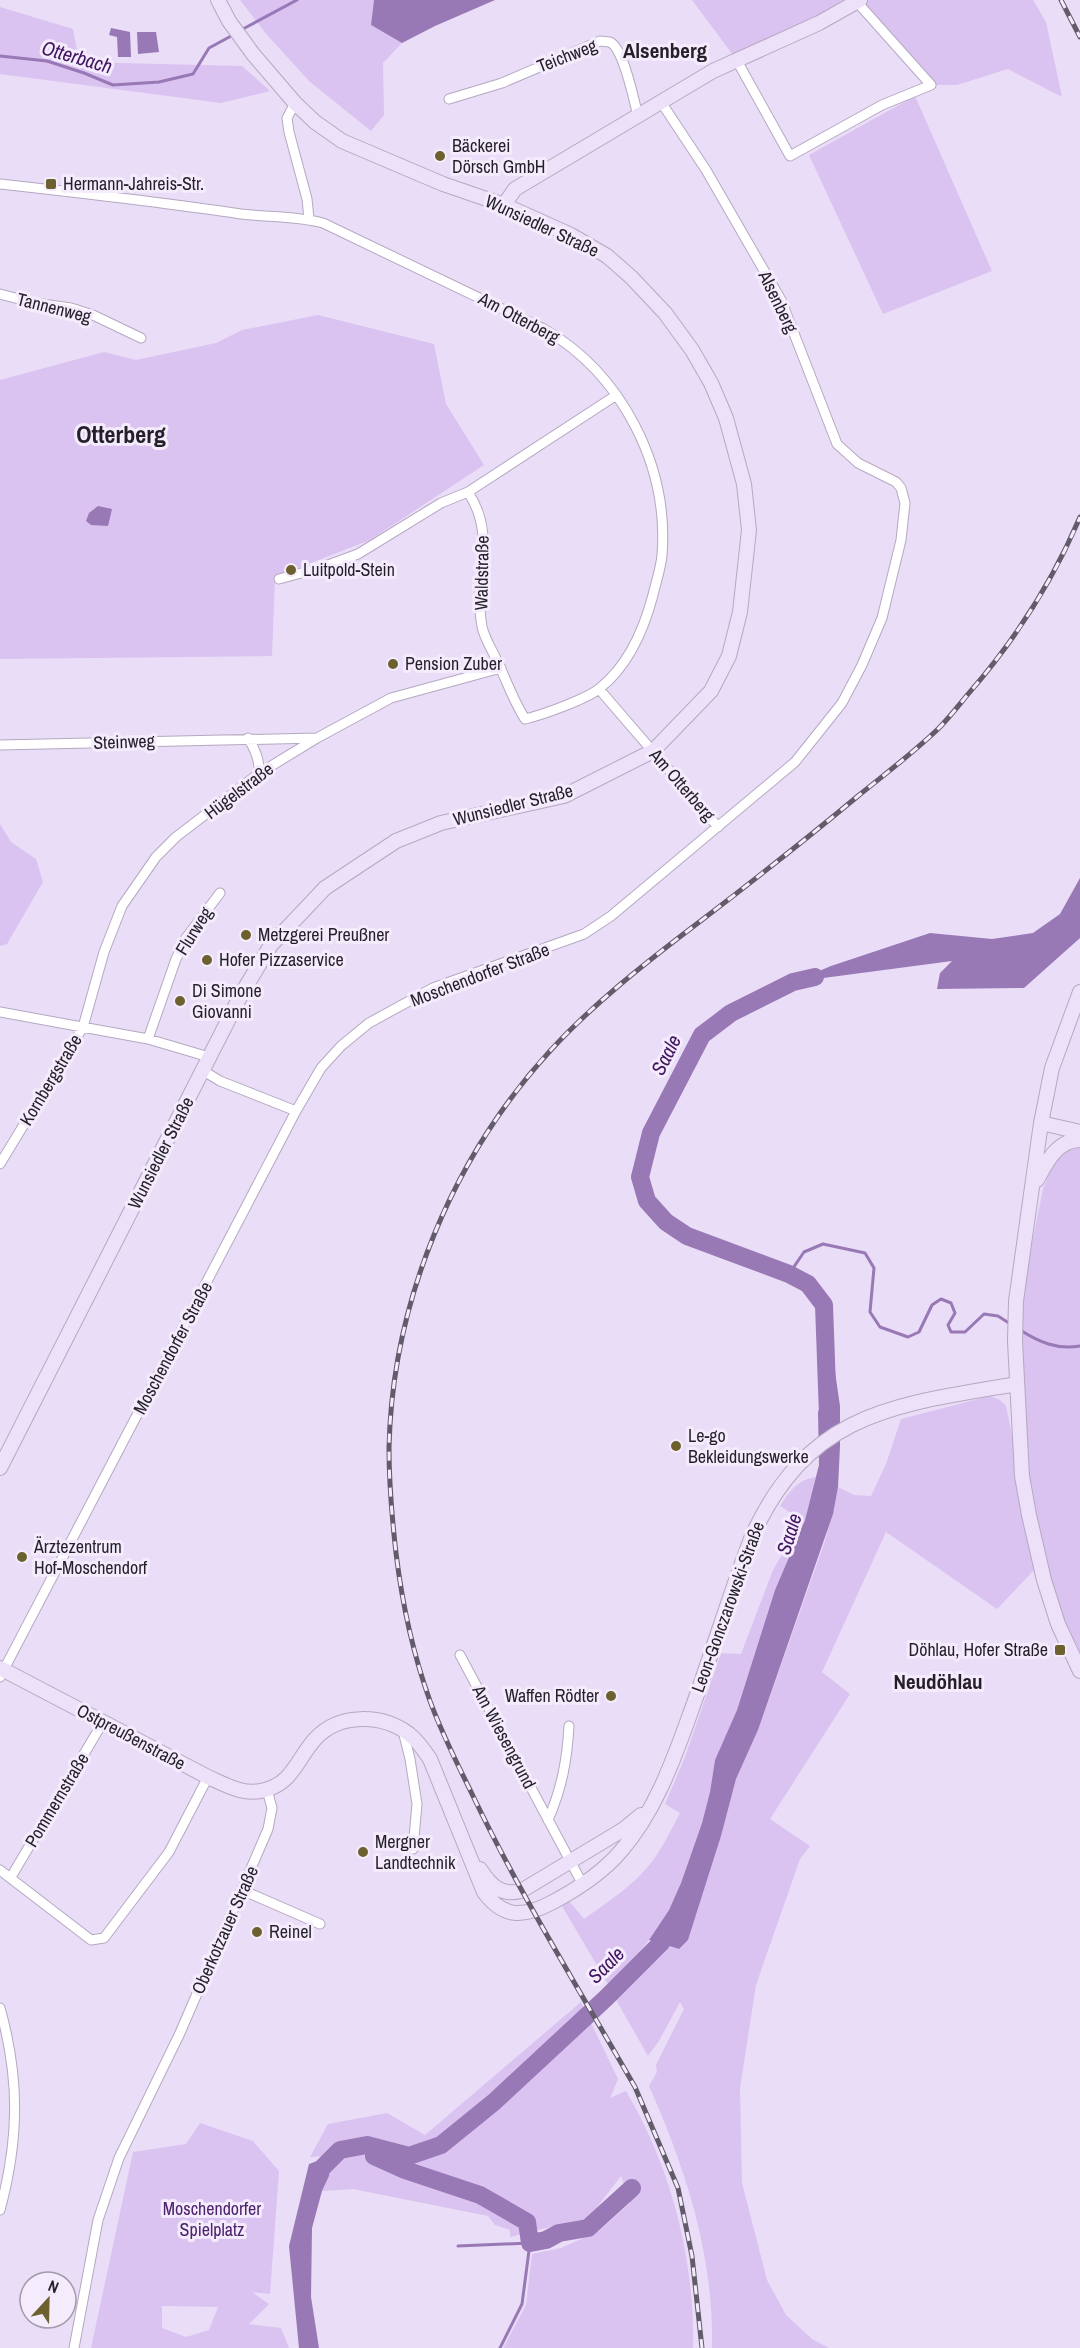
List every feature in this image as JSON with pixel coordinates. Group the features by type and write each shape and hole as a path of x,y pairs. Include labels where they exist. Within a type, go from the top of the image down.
{"street":[{"name":"Wunsiedler Straße","path":"0,1468 242,993 271,945 325,888 396,841 441,824 564,796 653,752 711,691 729,656 740,612 750,530 744,484 726,418 711,383 692,350 665,313 631,277 607,256 571,235 504,205 443,184 342,141 315,122 295,103 253,54 218,0"},
{"path":"504,205 515,189 661,102 736,59 819,23 858,1 932,85 882,105 790,156 736,59"},
{"name":"Teichweg","path":"449,99 502,83 600,41 610,42 617,49 632,89 638,116"},
{"name":"Alsenberg","path":"661,102 706,170 781,300 837,444 858,463 888,477 901,488"},
{"path":"295,103 287,118 307,199 309,219"},
{"name":"Am Otterberg","path":"0,184 131,198 262,216 309,219 323,223 557,336 596,368 634,423 659,490 663,522 662,557 648,615 634,647 612,676 599,689 541,715 525,719"},
{"name":"Tannenweg","path":"0,294 93,315 141,338"},
{"path":"279,579 320,568 358,554 441,503 468,492 615,396"},
{"name":"Moschendorfer Straße","path":"1,1671 296,1111 321,1068 341,1046 369,1023 433,988 584,934 611,916 795,762 842,703 862,665 882,618 901,540 905,503 901,488"},
{"name":"Waldstraße","path":"468,492 478,506 484,532 480,599 483,629 513,701 525,719"},
{"name":"Hügelstraße","path":"83,1027 104,952 122,906 156,857 176,837 258,774 316,738 391,698 501,668"},
{"name":"Am Otterberg","path":"599,689 718,827"},
{"path":"248,738 260,768 258,774"},
{"name":"Steinweg","path":"0,746 316,738"},
{"name":"Flurweg","path":"148,1039 176,959 186,938 220,893"},
{"path":"1080,992 1052,1068 1041,1123 1016,1301 1015,1341 1023,1476 1029,1515 1044,1580 1058,1624 1080,1671"},
{"path":"0,1012 148,1039 206,1064 220,1081 296,1111"},
{"name":"Kornbergstraße","path":"0,1164 83,1027"},
{"path":"1041,1123 1080,1132"},
{"path":"1031,1190 1051,1155 1061,1146 1074,1140 1080,1140"},
{"name":"Leon-Gonczarowski-Straße","path":"582,1883 620,1853 634,1835 660,1791 674,1760 752,1536 771,1499 796,1465 824,1441 864,1418 931,1399 1017,1384"},
{"name":"Am Wiesengrund","path":"460,1655 582,1883"},
{"name":"Ostpreußenstraße","path":"1,1671 240,1791 267,1790"},
{"path":"267,1790 286,1780 315,1738 338,1723 363,1719 377,1720 403,1731 420,1744 430,1759 484,1892 500,1908 511,1913 532,1913 582,1883"},
{"name":"Pommernstraße","path":"11,1877 103,1722"},
{"name":"Am Wiesengrund","path":"548,1820 559,1795 566,1766 569,1726"},
{"path":"403,1731 417,1804 413,1849"},
{"path":"0,1870 91,1940 104,1938 169,1852 208,1776"},
{"name":"Oberkotzauer Straße","path":"74,2348 98,2220 119,2158 180,2033 272,1818 267,1790"},
{"name":"Leon-Gonczarowski-Straße","path":"571,1862 624,1830 647,1810"},
{"path":"464,1842 488,1881 501,1892 510,1894 521,1891 571,1862"},
{"path":"242,1890 320,1924"},
{"path":"0,2008 10,2044 16,2115 0,2206"}],"green space":[{"path":"240,0 374,0 371,25 402,43 383,63 384,115 371,131 309,81 268,36"},
{"path":"692,0 1033,0 1046,22 1062,97 1008,69 957,85 931,85 857,2 736,59"},
{"path":"0,7 73,29 79,62 242,66 270,91 221,103 0,74"},
{"path":"915,96 992,271 883,314 809,155"},
{"path":"318,315 434,344 446,404 484,465 370,540 275,577 272,656 0,659 0,380 104,352 136,360 216,343 242,330"},
{"path":"0,824 11,842 36,859 43,882 7,944 0,946"},
{"path":"1080,1147 1080,1662 1037,1567 997,1609 886,1532 822,1672 850,1694 770,1819 810,1846 800,1859 756,1985 740,2088 742,2183 767,2280 786,2315 812,2339 829,2348 712,2348 708,2280 703,2247 686,2181 649,2086 657,2072 656,2065 684,2009 680,2002 659,2041 648,2056 615,1998 670,1947 679,1949 688,1940 721,1836 736,1779 758,1730 825,1541 838,1487 854,1495 871,1496 886,1464 901,1419 990,1396 1000,1400 1006,1406 1025,1500 1019,1308 1043,1189 1057,1153"},
{"path":"816,1477 805,1520 775,1590 737,1710 715,1760 702,1823 681,1883 669,1910 649,1940 634,1960 609,1986 562,1906 570,1902 584,1919 639,1876 665,1842 680,1813 665,1804 685,1757 721,1653 741,1654 773,1570 800,1519 780,1506 799,1484"},
{"path":"581,2002 618,2079 610,2098 626,2091 642,2120 668,2182 685,2248 690,2281 693,2348 503,2348 526,2305 532,2254 561,2248 599,2231 630,2203 621,2176 584,2224 554,2226 510,2237 510,2230 495,2225 488,2216 353,2189 322,2191 329,2176 331,2156 310,2157 328,2124 387,2113 425,2135"},
{"name":"Moschendorfer Spielplatz","path":"200,2123 253,2141 279,2171 270,2294 252,2292 269,2304 249,2324 281,2328 289,2348 91,2348 133,2152 186,2144","holes":["162,2306 218,2307 209,2330 186,2337 162,2328"]}],"shaded area":[{"path":"374,0 495,0 402,43 371,25"},
{"path":"111,28 130,32 131,57 118,57 117,37 109,35"},
{"path":"137,32 156,32 159,52 138,54"},
{"path":"98,506 112,509 108,526 91,525 86,521 89,513"},
{"path":"1080,878 1080,938 1024,988 937,989 940,973 952,961 793,982 831,966 930,933 992,939 1033,933 1060,914"},
{"path":"835,1372 840,1406 840,1446 838,1487 833,1514 758,1730 736,1779 721,1836 688,1940 679,1949 649,1940 669,1910 681,1883 702,1823 715,1760 737,1710 775,1590 805,1520 819,1465 818,1412"},
{"path":"331,2156 329,2176 322,2191 312,2228 311,2297 319,2348 299,2348 289,2246 309,2164"}],"waterway":[{"name":"Otterbach","path":"241,30 297,0"},
{"name":"Otterbach","path":"0,56 47,61 113,85 159,82 193,74 209,48 233,35"},
{"name":"Saale","path":"815,977 793,982 731,1013 702,1035 651,1133 640,1177 647,1201 666,1222 687,1236 789,1274 808,1284 824,1305 828,1415"},
{"path":"789,1274 804,1252 823,1244 865,1253 874,1268 870,1312 880,1327 908,1337 919,1332 932,1305 941,1299 951,1303 955,1313 948,1325 951,1332 965,1332 984,1314 998,1316 1012,1325"},
{"path":"1020,1330 1048,1344 1064,1347 1080,1346"},
{"name":"Saale","path":"317,2177 317,2173 340,2150 367,2145 409,2156 441,2145 494,2102 606,1998 661,1943 673,1925"},
{"path":"374,2156 405,2170 480,2195 527,2222 530,2243 546,2240 559,2233 588,2228 632,2188"},
{"path":"458,2246 530,2243 522,2304 500,2348"}],"railway":[{"path":"1061,0 1080,37"},
{"path":"702,2348 692,2256 678,2188 635,2087 551,1943 491,1833 440,1725 418,1665 401,1590 390,1487 389,1448 393,1394 402,1340 415,1287 434,1235 457,1185 484,1138 515,1093 566,1034 619,985 797,846 938,729 986,673 1032,609 1058,564 1080,517"}],"place":[{"name":"Bäckerei Dörsch GmbH","path":"440,156"},
{"name":"Hermann-Jahreis-Str.","path":"51,184"},
{"name":"Luitpold-Stein","path":"291,570"},
{"name":"Pension Zuber","path":"393,664"},
{"name":"Metzgerei Preußner","path":"246,935"},
{"name":"Hofer Pizzaservice","path":"207,960"},
{"name":"Di Simone Giovanni","path":"180,1001"},
{"name":"Le-go Bekleidungswerke","path":"676,1446"},
{"name":"Ärztezentrum Hof-Moschendorf","path":"22,1557"},
{"name":"Döhlau, Hofer Straße","path":"1060,1650"},
{"name":"Waffen Rödter","path":"611,1696"},
{"name":"Mergner Landtechnik","path":"363,1852"},
{"name":"Reinel","path":"257,1932"}],"district":[{"name":"Alsenberg","path":"665,51"},
{"name":"Otterberg","path":"121,435"},
{"name":"Neudöhlau","path":"938,1682"}]}
